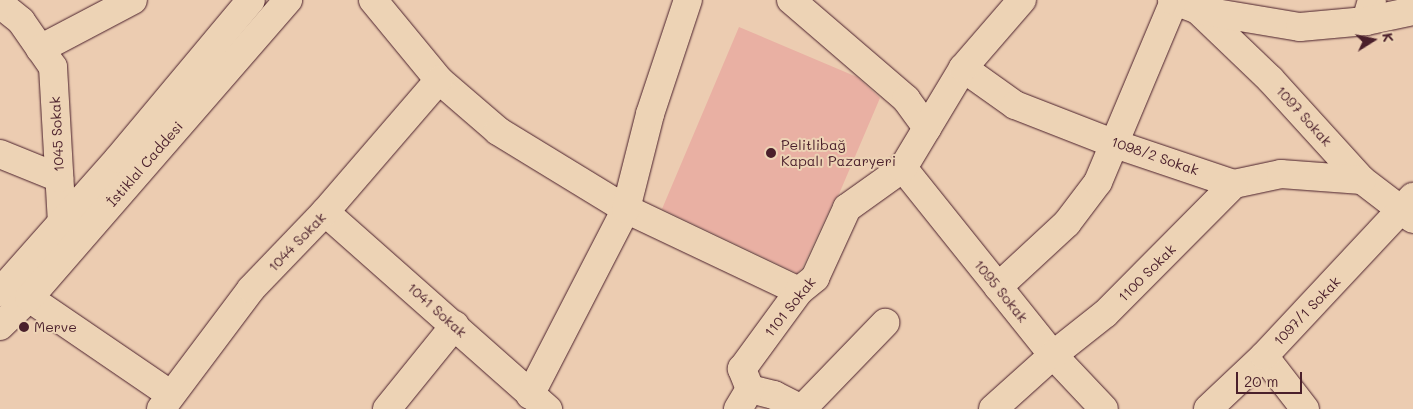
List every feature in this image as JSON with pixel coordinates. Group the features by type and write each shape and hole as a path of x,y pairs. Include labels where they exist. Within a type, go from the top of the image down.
{"street":[{"path":"40,49 134,0"},
{"name":"İstiklal Caddesi","path":"12,291 288,0"},
{"path":"373,0 439,80 498,130 626,209 799,291"},
{"path":"539,402 626,209 650,114 688,0"},
{"path":"792,0 906,98 927,128"},
{"path":"904,168 963,68 1022,0"},
{"name":"İstiklal Caddesi","path":"0,326 12,291 62,223 240,3"},
{"name":"1045 Sokak","path":"0,4 20,21 53,67 62,223"},
{"path":"998,287 1067,223 1098,182 1182,4 1300,27 1369,10 1413,11"},
{"name":"1097 Sokak","path":"1182,4 1270,79 1362,180 1410,209"},
{"name":"1098/2 Sokak","path":"963,68 1015,105 1115,144 1234,184"},
{"name":"1044 Sokak","path":"165,402 250,290 326,212 439,80"},
{"path":"0,154 60,178"},
{"name":"1095 Sokak","path":"904,168 1053,355 1104,409"},
{"name":"1101 Sokak","path":"744,399 742,369 799,291 815,278 847,208 904,168"},
{"path":"1234,184 1281,174 1362,180"},
{"name":"1100 Sokak","path":"993,409 1053,355 1105,314 1234,184"},
{"name":"1097/1 Sokak","path":"1208,409 1264,356 1410,209"},
{"name":"1041 Sokak","path":"326,212 455,325 539,402"},
{"path":"12,291 165,402"},
{"path":"744,399 774,395 802,409 885,323"},
{"path":"387,409 455,325"},
{"path":"1264,356 1305,409"}],"building":[{"name":"Pelitlibağ Kapalı Pazaryeri","path":"739,27 857,77 880,98 839,194 833,202 802,268 797,273 662,209"}],"place":[{"name":"Pelitlibağ Kapalı Pazaryeri","path":"771,153"},
{"name":"Merve","path":"24,327"}]}
